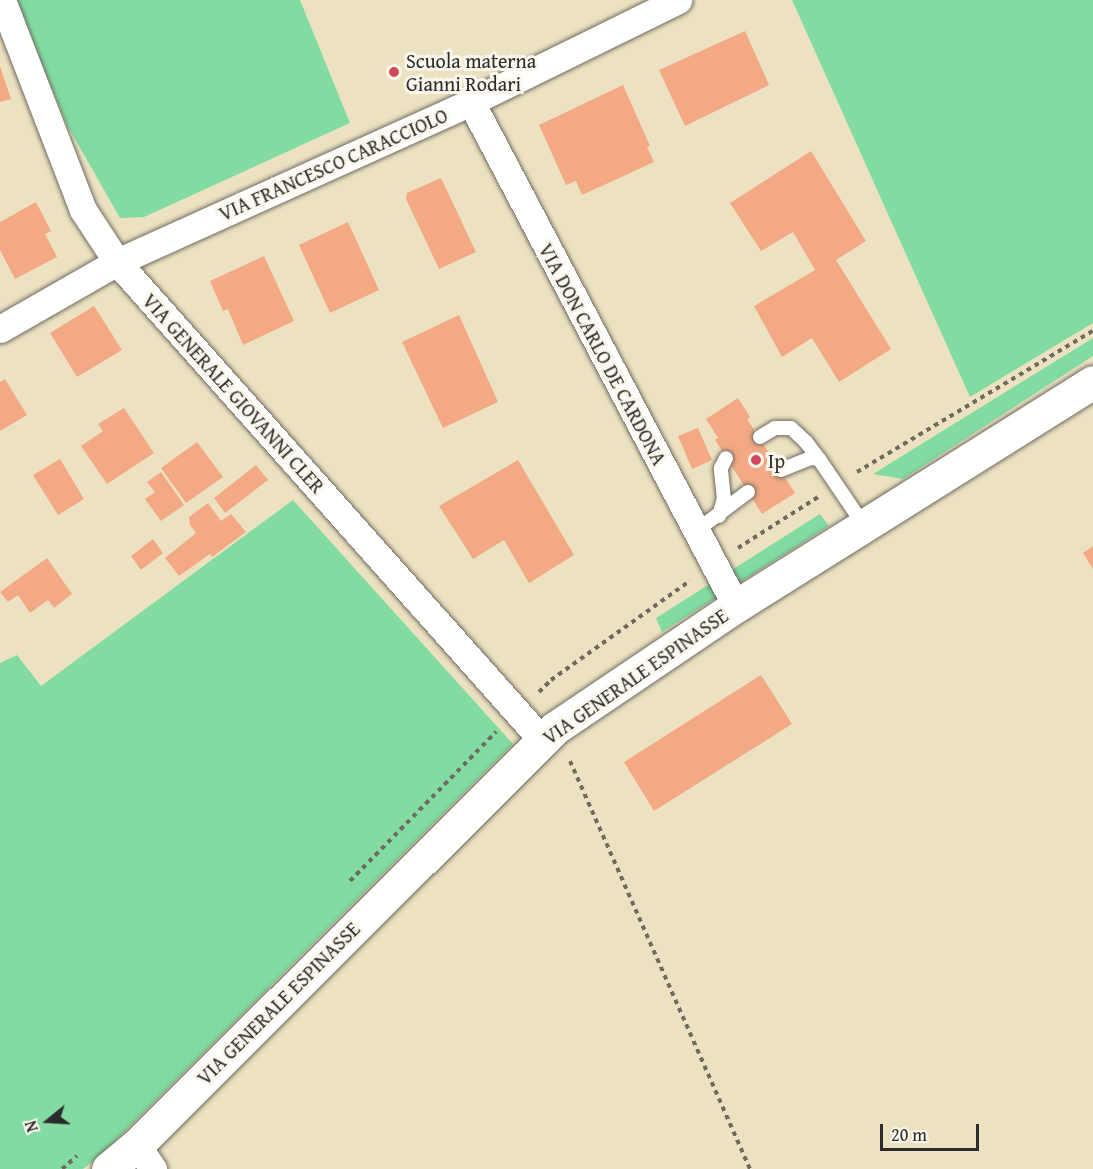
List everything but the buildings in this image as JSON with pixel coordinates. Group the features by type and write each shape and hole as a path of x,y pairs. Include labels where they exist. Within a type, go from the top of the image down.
{"street":[{"name":"VIA GENERALE GIOVANNI CLER","path":"2,0 83,210 117,262 519,712 548,734"},
{"name":"VIA FRANCESCO CARACCIOLO","path":"0,329 117,262 471,102 678,0"},
{"name":"VIA DON CARLO DE CARDONA","path":"471,102 736,606"},
{"name":"VIA GENERALE ESPINASSE","path":"108,1169 145,1157 548,734 736,606 1093,382"}],"lane":[{"path":"760,437 775,428 790,428 806,442 838,484 865,526"},
{"path":"719,516 724,499 721,468 726,458"},
{"path":"782,470 811,458 819,459"},
{"path":"696,531 719,516 748,492"}],"path":[{"path":"519,712 551,680 714,563 838,484 1093,331"},
{"path":"548,734 750,1169"}],"green space":[{"path":"15,0 300,0 350,123 144,217 120,218 67,125"},
{"path":"792,0 1093,0 1093,323 970,397"},
{"path":"1093,338 1093,356 903,479 873,474"},
{"path":"293,500 513,744 103,1153 83,1169 0,1169 0,663 17,655 41,686"},
{"path":"820,514 829,526 662,632 656,618"}],"place":[{"name":"Scuola materna Gianni Rodari","path":"394,72"},
{"name":"Ip","path":"756,460"}]}
